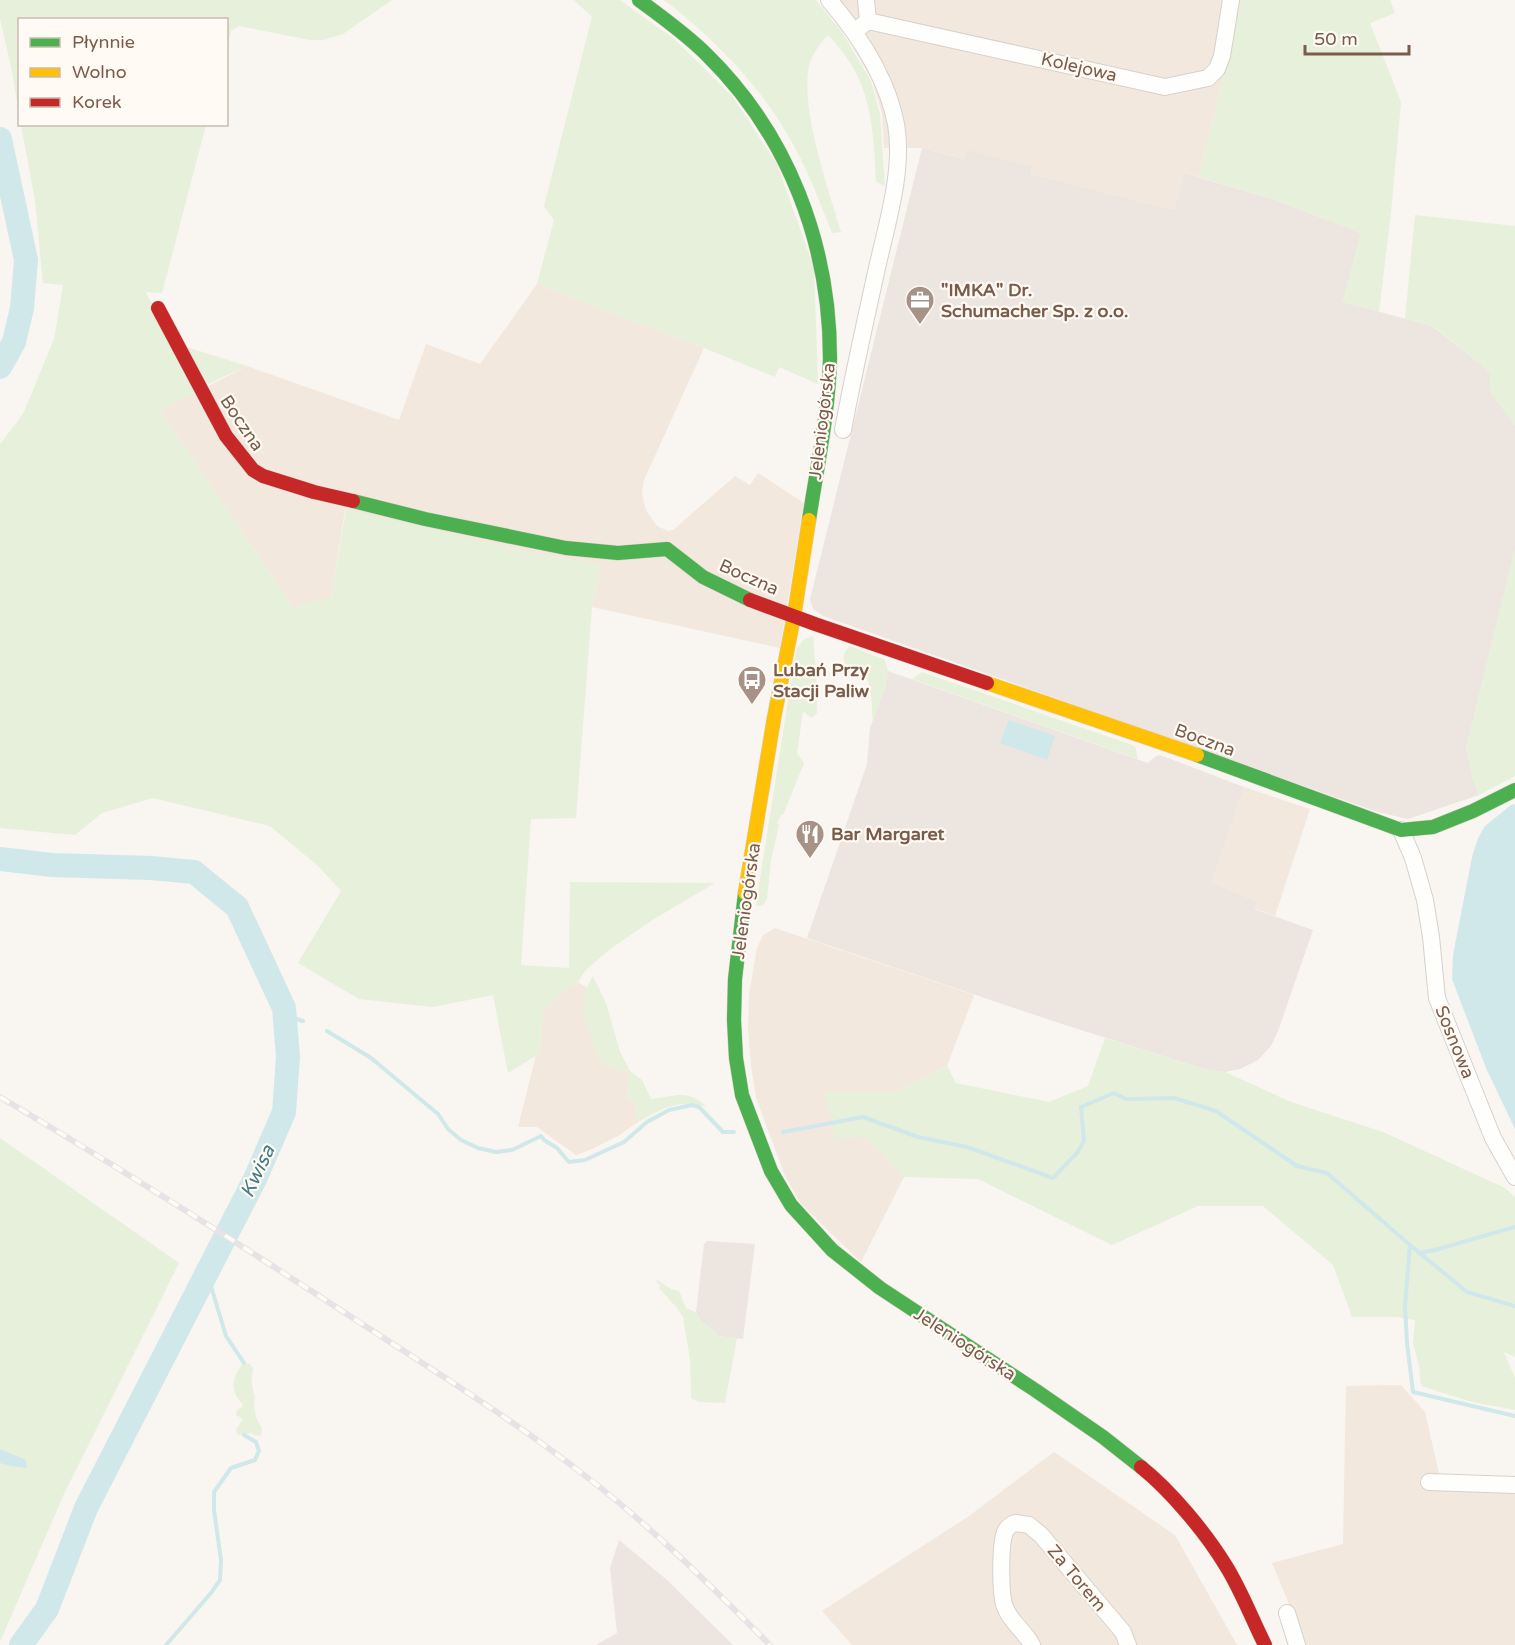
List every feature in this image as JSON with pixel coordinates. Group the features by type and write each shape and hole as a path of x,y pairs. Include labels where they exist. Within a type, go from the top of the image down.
{"main road":[{"name":"Jeleniogórska","path":"639,0 672,24 724,73 750,103 768,131 786,163 806,210 825,282 830,328 827,404 794,616 746,887 735,979 736,1058 742,1095 771,1171 791,1205 832,1250 880,1288 1035,1390 1150,1474 1189,1515 1226,1566 1265,1645"},
{"name":"Boczna","path":"158,308 226,436 253,470 263,476 314,492 425,519 566,548 618,553 667,549 696,572 730,592 1401,830"},
{"path":"1401,830 1433,827 1473,811 1515,790"}],"street":[{"name":"Jeleniogórska","path":"829,0 845,18 875,66 889,99 896,124 898,146 895,190 843,430"},
{"path":"854,33 868,21 866,0"},
{"name":"Kolejowa","path":"868,21 1166,87 1208,78 1217,69 1231,0"},
{"name":"Sosnowa","path":"1401,830 1413,858 1425,900 1437,998 1493,1138 1515,1178"},
{"path":"1429,1482 1515,1485"},
{"name":"Za Torem","path":"1032,1645 1024,1632 1009,1617 1002,1599 1004,1537 1007,1528 1015,1523 1029,1525 1041,1535 1123,1632 1128,1645"},
{"path":"1287,1613 1297,1645"}],"shaded area":[{"path":"820,0 1242,0 1199,177 1184,173 1174,210 1031,174 1032,168 967,151 965,159 922,148 884,148 882,113 872,80 844,32"},
{"path":"922,148 964,159 967,150 1032,167 1031,174 1174,210 1184,173 1275,200 1361,233 1343,302 1432,326 1490,374 1491,393 1515,425 1515,549 1466,748 1479,795 1408,819 1378,812 823,616 813,609 810,599"},
{"path":"537,284 704,348 644,480 642,493 646,510 657,526 668,531 673,530 735,476 750,485 758,473 804,503 780,648 592,607 601,565 523,551 345,510 331,598 293,607 160,411 247,366 399,420 426,344 480,364"},
{"path":"888,671 1148,763 1160,755 1244,787 1211,883 1256,901 1254,909 1313,930 1278,1031 1271,1046 1258,1060 1240,1069 1225,1072 1204,1069 807,938 867,764 870,728 885,688"},
{"path":"1244,787 1310,809 1275,916 1253,908 1256,901 1210,883"},
{"path":"775,928 974,995 947,1066 898,1092 825,1092 904,1177 861,1262 801,1204 785,1176 756,1098 748,1029 749,994 757,948 763,935"},
{"path":"578,982 587,988 583,1002 585,1015 598,1057 618,1069 630,1071 627,1099 635,1102 638,1122 618,1136 576,1155 537,1127 518,1127 536,1055 540,1052 543,1011 571,985"},
{"path":"707,1241 755,1244 743,1339 717,1336 715,1331 701,1321 696,1312 704,1244"},
{"path":"1401,1385 1425,1412 1442,1487 1515,1491 1515,1645 1306,1645 1272,1563 1343,1544 1346,1386"},
{"path":"1054,1452 1175,1535 1237,1645 852,1645 822,1611 969,1516"},
{"path":"619,1540 667,1580 733,1645 596,1645 617,1633 610,1568"}],"green space":[{"path":"0,0 392,0 343,34 323,40 310,40 239,26 231,31 228,44 228,18 18,18 18,108 0,19"},
{"path":"574,0 620,0 673,38 733,97 777,164 814,268 818,384 779,367 775,377 537,284 554,220 544,206 592,17"},
{"path":"664,0 816,0 842,32 871,81 880,114 885,186 876,182 871,122 862,86 843,52 828,35 812,57 808,74 808,95 822,169 841,232 832,233 799,155 752,83 702,31"},
{"path":"1242,0 1390,0 1395,13 1370,23 1401,102 1379,312 1343,302 1361,233 1275,200 1199,177"},
{"path":"21,126 206,126 162,293 146,292 197,392 160,411 293,607 331,597 346,509 523,551 601,565 592,607 576,818 531,819 521,965 569,968 570,882 715,883 654,919 610,949 585,971 578,982 571,985 543,1011 540,1053 508,1073 493,995 433,1007 359,999 298,963 341,891 319,867 270,826 153,798 102,813 75,835 0,828 0,444 23,414 54,339 63,285 43,283 35,201"},
{"path":"1415,215 1515,226 1515,425 1491,393 1490,374 1483,366 1433,326 1405,319"},
{"path":"180,345 247,366 202,387"},
{"path":"1515,549 1515,776 1479,795 1466,748"},
{"path":"813,636 817,713 812,718 803,711 797,753 804,763 783,815 777,824 779,825 771,860 767,899 763,905 758,906 756,904 796,650 803,640"},
{"path":"850,646 885,660 888,671 885,688 873,722 869,683 864,675 845,664 844,653"},
{"path":"922,672 1135,746 1138,759 912,679"},
{"path":"593,976 606,1003 620,1052 630,1071 607,1066 598,1057 583,1008 584,994"},
{"path":"1105,1038 1204,1069 1225,1072 1291,1102 1383,1132 1505,1188 1515,1197 1515,1357 1504,1352 1515,1378 1515,1410 1472,1402 1421,1386 1413,1343 1415,1320 1397,1317 1352,1317 1333,1265 1263,1206 1198,1206 1112,1245 978,1179 904,1177 866,1137 835,1139 825,1092 898,1092 947,1066 956,1083 1049,1102 1088,1086"},
{"path":"630,1071 642,1080 651,1099 687,1096 693,1097 707,1107 688,1104 671,1106 638,1122 635,1102 627,1099"},
{"path":"0,1138 179,1263 63,1496 0,1642"},
{"path":"657,1280 679,1291 686,1308 696,1312 701,1321 715,1331 717,1336 737,1338 725,1403 699,1402 691,1398 690,1359 683,1317 659,1288 661,1286"},
{"path":"244,1363 250,1364 253,1369 254,1407 262,1428 261,1436 251,1433 238,1435 236,1430 243,1419 236,1415 237,1410 243,1404 236,1394 234,1384 237,1372"}],"water":[{"path":"1009,720 1055,736 1047,760 1000,743"},
{"path":"1515,804 1515,1129 1486,1068 1452,979 1453,955 1472,857 1478,838 1485,826"},
{"path":"0,1449 26,1460 27,1468 0,1463"}],"waterway":[{"name":"Kwisa","path":"0,139 26,260 22,308 14,342 0,367"},
{"name":"Kwisa","path":"0,859 52,865 151,868 194,872 237,907 284,1008 288,1057 284,1112 255,1179 86,1508 47,1609 21,1645"},
{"path":"285,1015 303,1021"},
{"path":"327,1031 371,1058 438,1114 448,1129 461,1140 478,1148 496,1152 512,1150 541,1136 557,1148 569,1162 585,1160 624,1142 647,1122 669,1110 692,1105 699,1107 723,1132 734,1132"},
{"path":"783,1132 863,1117 918,1137 967,1147 1053,1178 1077,1153 1084,1141 1081,1107 1114,1093 1126,1099 1174,1098 1216,1111 1297,1166 1327,1173 1410,1245 1405,1306 1413,1392 1515,1416"},
{"path":"1419,1253 1515,1227"},
{"path":"1410,1245 1467,1292 1515,1306"},
{"path":"207,1273 226,1336 244,1363"},
{"path":"166,1645 220,1580 221,1560 214,1510 214,1492 231,1468 255,1460 259,1451 256,1442 244,1435"}],"railway":[{"path":"0,1097 226,1236 504,1417 588,1478 636,1517 770,1645"}],"traffic: fast":[{"path":"639,0 706,54 735,85 760,119 799,193 822,274 828,315 830,358 825,419 809,520"},
{"path":"353,501 425,519 566,548 618,553 667,549 703,577 750,600"},
{"path":"1197,755 1401,830 1433,827 1473,811 1515,790"},
{"path":"745,893 735,979 736,1058 742,1095 771,1171 791,1205 832,1250 880,1288 1035,1390 1103,1437 1141,1467"}],"traffic: slow":[{"path":"745,893 809,520"},
{"path":"987,683 1197,755"}],"traffic: jam":[{"path":"158,308 226,436 253,470 263,476 314,492 353,501"},
{"path":"750,600 987,683"},
{"path":"1141,1467 1176,1500 1218,1553 1237,1585 1265,1645"}],"place":[{"name":"\"IMKA\" Dr. Schumacher Sp. z o.o.","path":"920,326"},
{"name":"Lubań Przy Stacji Paliw","path":"752,706"},
{"name":"Bar Margaret","path":"810,860"}]}
